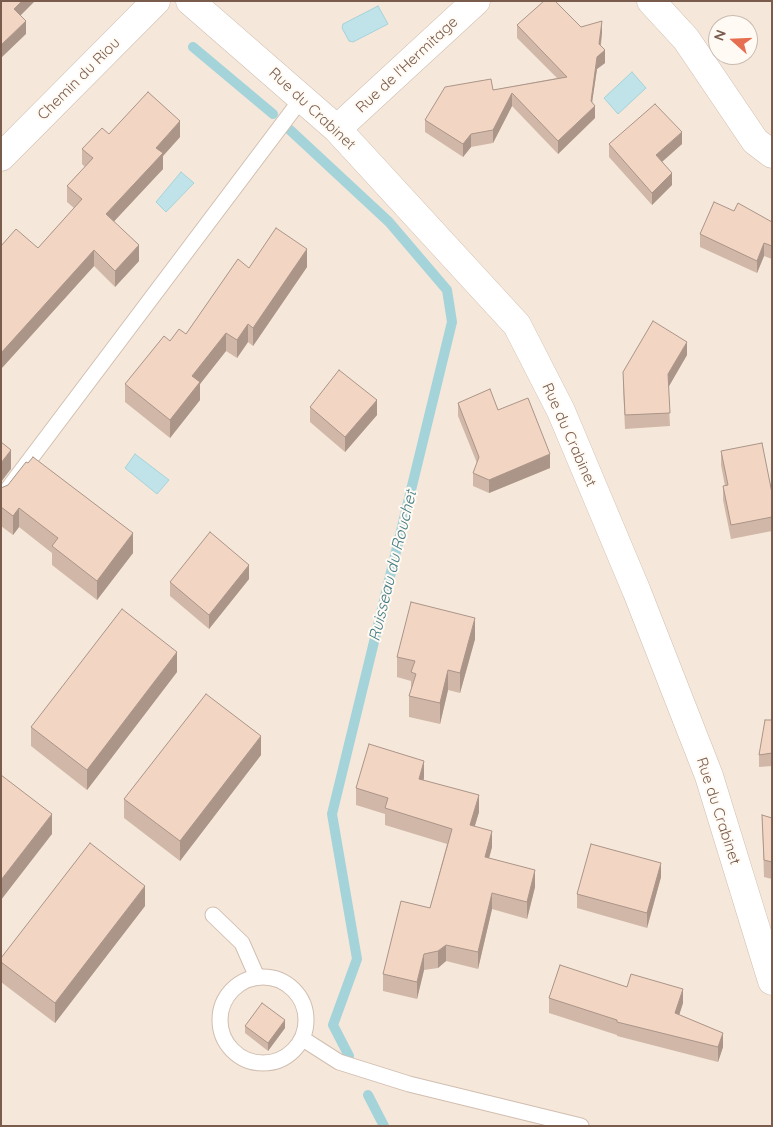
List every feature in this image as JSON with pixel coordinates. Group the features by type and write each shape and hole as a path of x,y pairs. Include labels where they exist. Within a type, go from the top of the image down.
{"street":[{"name":"Chemin du Riou","path":"1,157 156,1"},
{"name":"Rue du Crabinet","path":"190,1 337,129 517,325 561,411 637,592 709,776 772,981"},
{"name":"Rue de l'Hermitage","path":"337,129 476,1"},
{"path":"651,1 686,39 755,141 772,154"}],"lane":[{"path":"1,498 302,98"},
{"path":"213,915 242,943 257,977"},
{"path":"257,977 272,978 285,983 296,992 304,1004 306,1019 303,1039 288,1056 275,1062 261,1063 248,1060 236,1054 226,1043 221,1030 220,1016 224,1002 232,990 243,982 257,977"},
{"path":"303,1039 340,1062 409,1084 581,1126"}],"shaded area":[{"path":"1,1 772,1 772,1126 1,1126"}],"water":[{"path":"378,6 388,24 353,42 349,41 342,28 343,24"},
{"path":"632,72 646,88 618,114 604,98"},
{"path":"181,172 194,183 166,212 156,202"},
{"path":"135,454 169,480 157,494 125,468"}],"building":[{"path":"1,1 22,1 14,9 26,21 1,45"},
{"path":"544,1 555,1 581,27 602,21 599,44 605,50 597,57 591,101 595,106 558,141 512,93 493,130 471,134 463,144 425,120 445,87 491,79 493,90 567,77 517,25"},
{"path":"148,92 180,121 156,148 163,153 106,214 139,245 115,271 94,250 1,353 1,246 16,229 38,248 82,199 67,186 93,158 82,149 102,128 109,134"},
{"path":"655,104 682,132 656,155 672,173 652,193 609,144"},
{"path":"714,202 734,211 738,203 772,222 772,246 764,243 757,261 700,234"},
{"path":"276,228 307,249 253,328 248,324 237,340 226,333 192,376 200,382 170,420 125,384 164,336 170,341 179,329 186,334 238,259 249,268"},
{"path":"653,321 687,342 668,374 670,413 625,415 623,372"},
{"path":"339,370 377,400 345,437 310,407"},
{"path":"490,389 498,410 528,398 550,454 489,480 473,473 479,457 458,403"},
{"path":"1,442 11,450 1,463"},
{"path":"762,443 772,493 772,517 731,525 723,486 728,485 721,451"},
{"path":"33,457 133,533 97,581 52,546 58,538 19,508 13,516 1,507 1,488 8,485 26,462 28,463"},
{"path":"210,532 249,565 209,615 170,582"},
{"path":"411,602 475,618 460,673 448,670 440,703 409,696 416,674 411,672 415,661 397,657"},
{"path":"122,609 177,652 87,770 31,727"},
{"path":"206,694 261,736 180,841 124,799"},
{"path":"765,720 772,720 772,753 759,755"},
{"path":"369,744 424,761 419,779 479,795 470,825 492,831 485,857 535,870 527,902 492,893 478,952 446,945 438,951 424,954 417,982 383,974 401,901 430,908 452,829 385,808 388,798 356,788"},
{"path":"1,775 52,814 1,880"},
{"path":"762,815 772,818 772,862 764,860"},
{"path":"90,843 145,886 55,1003 1,962 1,958"},
{"path":"591,844 661,863 647,913 577,894"},
{"path":"560,965 627,987 631,974 683,989 675,1013 723,1033 718,1047 617,1022 617,1020 549,998"},
{"path":"262,1003 285,1020 268,1043 245,1026"}],"waterway":[{"name":"Ruisseau du Rouchet","path":"193,47 273,114"},
{"name":"Ruisseau du Rouchet","path":"290,130 389,222 447,290 452,322 332,814 357,959 333,1025 349,1056"},
{"name":"Ruisseau du Rouchet","path":"368,1095 384,1126"}]}
